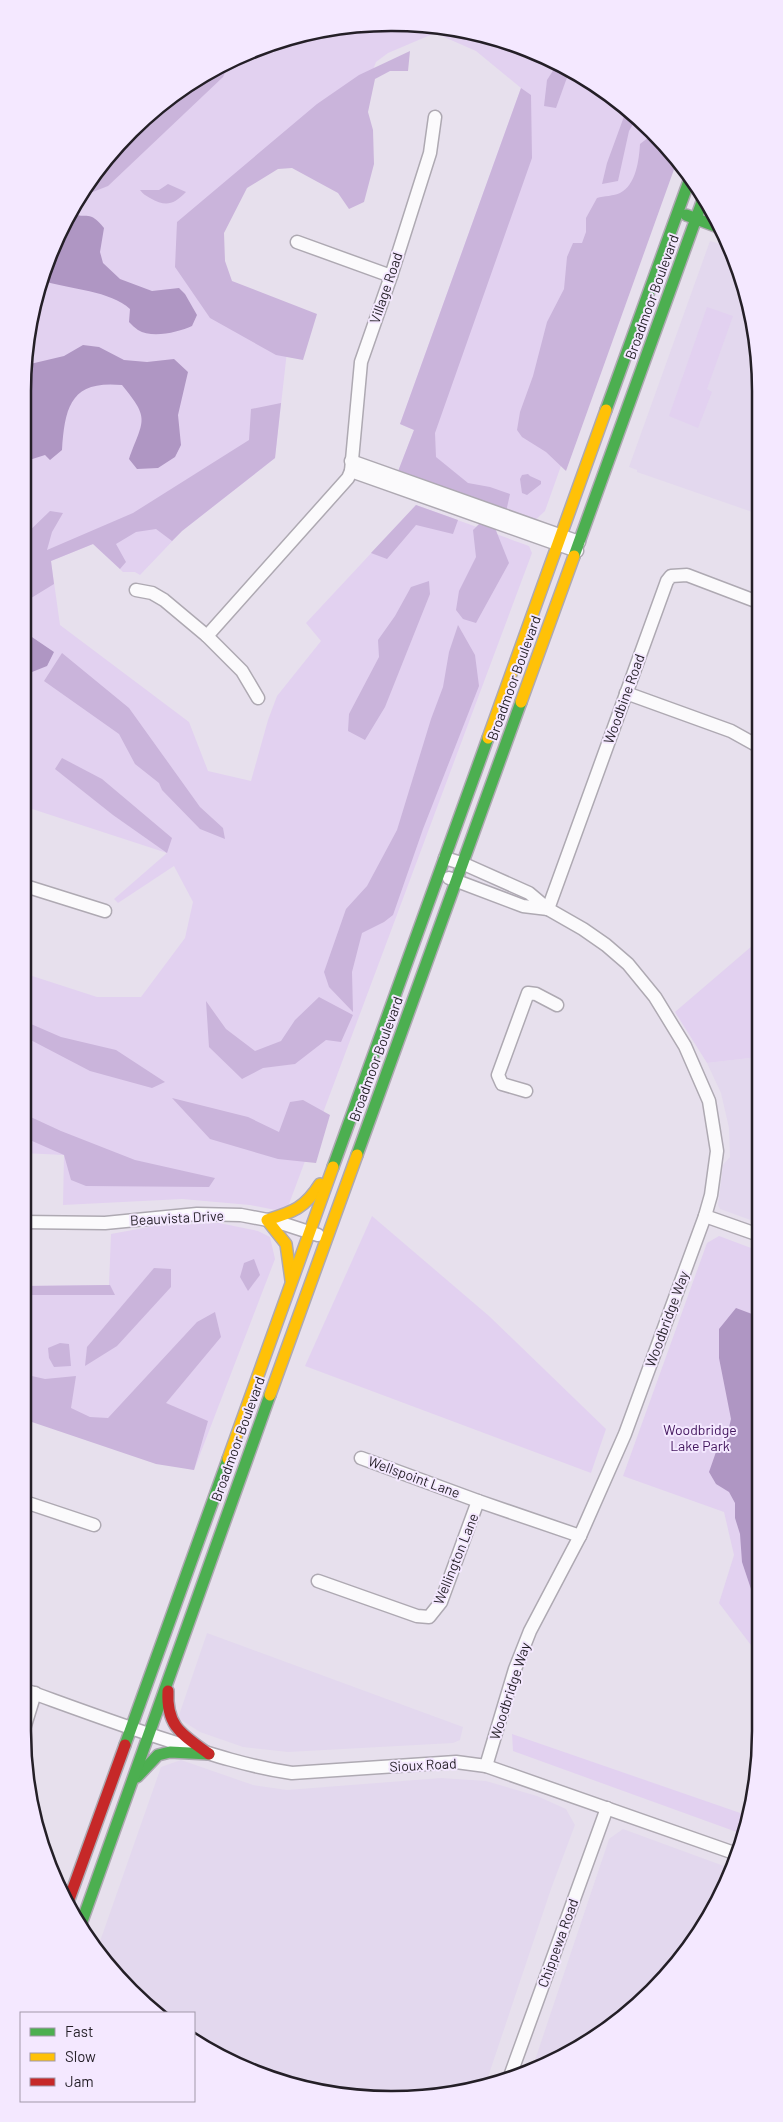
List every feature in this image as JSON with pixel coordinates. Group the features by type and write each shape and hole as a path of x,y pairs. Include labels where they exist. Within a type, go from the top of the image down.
{"main road":[{"name":"Broadmoor Boulevard","path":"71,1895 687,186"},
{"name":"Broadmoor Boulevard","path":"84,1917 171,1669 464,864 700,207"},
{"path":"678,211 711,224"},
{"path":"291,1286 286,1244 267,1220 298,1210 304,1206 312,1198 335,1161"},
{"path":"171,1669 166,1706 170,1721 209,1754"},
{"path":"124,1806 135,1780 152,1759 158,1755 170,1752 209,1754"}],"street":[{"name":"Village Road","path":"351,466 361,362 391,276 430,153 436,117"},
{"path":"297,242 391,276"},
{"path":"207,636 348,478 351,466 578,546"},
{"name":"Woodbine Road","path":"548,909 667,581 671,576 687,575 752,600"},
{"path":"136,590 152,593 164,600 207,636 242,671 258,698"},
{"path":"626,693 732,730 752,742"},
{"name":"Woodbridge Way","path":"445,858 464,864 529,893 548,909 583,929 628,964 655,997 685,1046 709,1101 714,1124 716,1151 715,1172 705,1216 625,1434 580,1536 530,1631 515,1669 486,1766"},
{"name":"Woodbridge Way","path":"439,875 523,906 548,909"},
{"path":"31,888 105,911"},
{"path":"526,1091 502,1084 498,1076 528,993 536,994 557,1005"},
{"name":"Beauvista Drive","path":"31,1222 105,1223 197,1214 241,1215 267,1220 327,1238"},
{"path":"705,1216 752,1233"},
{"name":"Wellspoint Lane","path":"361,1458 580,1536"},
{"name":"Wellington Lane","path":"318,1581 417,1616 429,1617 441,1602 478,1501"},
{"path":"31,1504 94,1525"},
{"name":"Sioux Road","path":"31,1692 148,1734 266,1770 292,1773 456,1762 486,1766 731,1852"},
{"path":"31,1707 35,1694"},
{"name":"Chippewa Road","path":"512,2070 607,1808"}],"shaded area":[{"path":"410,51 408,71 390,71 375,79 368,112 373,130 374,164 364,202 349,209 338,193 292,168 278,169 247,188 224,233 225,261 232,281 317,314 303,360 276,355 210,318 175,267 177,222 317,104 359,75"},
{"path":"554,70 567,77 556,108 544,106 547,80"},
{"path":"225,72 223,77 108,186 91,193 121,154 154,121 191,92"},
{"path":"521,88 531,95 532,158 435,433 436,457 468,483 490,487 510,494 506,512 397,474 414,430 400,424"},
{"path":"624,117 633,125 629,131 618,181 602,184 607,163"},
{"path":"647,138 674,169 566,471 546,452 522,437 517,430 520,412 533,376 547,322 564,289 567,257 573,243 582,243 586,232 586,218 597,198 620,193 630,184 636,172 640,144"},
{"path":"168,184 186,192 173,202 161,203 150,198 140,190 159,190"},
{"path":"78,215 91,217 104,228 100,252 103,263 120,279 152,291 179,288 185,294 197,315 192,326 165,334 144,333 129,322 130,309 122,303 101,294 48,282 68,232"},
{"path":"710,241 720,244 733,276 749,344 752,392 752,512 637,472 637,470 629,467"},
{"path":"83,345 99,347 124,360 147,362 174,359 188,372 178,415 181,445 175,457 158,468 137,469 129,459 141,428 141,414 122,385 105,385 92,387 81,392 74,399 65,421 62,450 50,460 45,455 31,459 32,363 64,356"},
{"path":"281,403 275,458 182,531 172,541 156,529 136,532 116,544 126,562 120,569 93,544 51,561 54,584 31,598 31,529 50,511 63,513 52,532 47,550 133,513 249,440 251,409"},
{"path":"528,474 541,481 541,484 527,495 522,493 520,479 522,475"},
{"path":"416,505 458,520 453,534 416,525 387,559 371,553"},
{"path":"480,523 495,528 509,563 476,623 463,619 456,610 459,591 476,557 473,530"},
{"path":"429,581 430,594 385,707 365,740 348,731 349,714 379,657 378,640 395,616 411,587"},
{"path":"458,625 475,655 479,686 423,829 393,915 384,922 362,933 352,972 353,1012 329,987 324,972 346,909 367,886 397,830 431,719 443,687 449,652"},
{"path":"31,636 54,652 47,666 32,672"},
{"path":"62,653 129,708 200,807 223,828 225,839 200,829 162,790 159,783 135,764 119,734 44,681"},
{"path":"62,758 102,779 172,838 167,853 113,815 55,769"},
{"path":"319,997 353,1015 341,1042 326,1040 295,1064 263,1068 242,1079 209,1047 206,1001 226,1029 255,1051 281,1041 295,1020"},
{"path":"31,1024 61,1037 116,1050 165,1082 152,1088 90,1071 31,1040"},
{"path":"752,1058 752,1220 720,1209 718,1205 723,1165 730,1157 729,1128 721,1093 707,1063"},
{"path":"172,1098 248,1117 279,1132 290,1102 303,1100 330,1115 316,1163 278,1159 210,1139"},
{"path":"31,1117 135,1160 215,1178 209,1187 86,1186 71,1180 64,1155 31,1141"},
{"path":"254,1259 260,1275 248,1291 240,1277 244,1263"},
{"path":"154,1268 171,1269 171,1287 117,1346 85,1366 87,1347"},
{"path":"110,1285 115,1295 31,1295 31,1286"},
{"path":"736,1308 752,1314 752,1592 742,1562 740,1534 735,1518 735,1503 729,1492 716,1484 709,1472 716,1452 727,1436 731,1419 719,1358 719,1329"},
{"path":"215,1312 221,1337 166,1403 208,1421 194,1470 156,1464 31,1422 31,1376 45,1379 76,1376 71,1408 90,1417 108,1418 197,1322"},
{"path":"60,1343 69,1344 71,1366 54,1367 49,1358 48,1348"},
{"path":"207,1633 463,1727 460,1740 453,1743 288,1752 243,1747 200,1732 178,1718"},
{"path":"181,1760 253,1785 287,1790 441,1778 486,1781 537,1796 566,1809 575,1825 551,1889 488,2077 439,2088 392,2091 344,2088 298,2078 276,2072 232,2054 211,2042 195,2032 195,2012 167,2012 137,1985 100,1942 161,1767"},
{"path":"623,1829 725,1866 715,1890 691,1931 646,1985 592,2030 551,2054 535,2061 609,1839"}],"green space":[{"path":"392,31 434,34 388,53 376,62 337,166 272,146 207,233 227,284 292,307 275,458 182,531 140,575 135,572 123,572 93,544 51,561 60,625 189,722 208,771 251,781 268,720 277,696 321,641 306,623 416,505 529,546 532,553 286,1212 250,1205 182,1199 63,1205 64,1155 31,1153 31,976 97,997 141,997 185,938 193,902 174,866 118,903 114,899 167,853 31,809 31,392 34,344 50,276 68,232 92,191 106,172 154,121 191,92 232,68 276,50 321,38 344,34"},
{"path":"437,34 462,38 507,50 551,68 592,92 611,106 646,137 669,162 545,511 533,522 397,474 414,430 400,424 521,88 476,51"},
{"path":"707,307 733,316 707,389 712,392 698,428 669,416"},
{"path":"752,946 752,1058 707,1063 675,1012"},
{"path":"372,1216 489,1316 606,1429 591,1473 305,1366"},
{"path":"219,1223 258,1231 270,1237 275,1259 194,1470 31,1409 31,1286 109,1285 111,1234 154,1226"},
{"name":"Woodbridge Lake Park","path":"719,1236 752,1248 752,1646 719,1603 734,1555 724,1512 623,1476 707,1243"},
{"path":"512,1734 742,1813 737,1832 513,1751"}],"traffic: fast":[{"path":"606,410 687,186"},
{"path":"574,556 700,207"},
{"path":"686,215 711,224"},
{"path":"357,1155 521,702"},
{"path":"333,1167 488,738"},
{"path":"84,1917 270,1395"},
{"path":"125,1745 228,1459"},
{"path":"137,1777 158,1755 170,1752 209,1754"}],"traffic: slow":[{"path":"488,738 606,410"},
{"path":"521,702 574,556"},
{"path":"270,1395 357,1155"},
{"path":"228,1459 333,1167"},
{"path":"291,1280 286,1244 267,1220 298,1208 309,1199 320,1184"}],"traffic: jam":[{"path":"168,1691 168,1703 173,1722 184,1735 209,1754"},
{"path":"71,1895 125,1745"}]}
